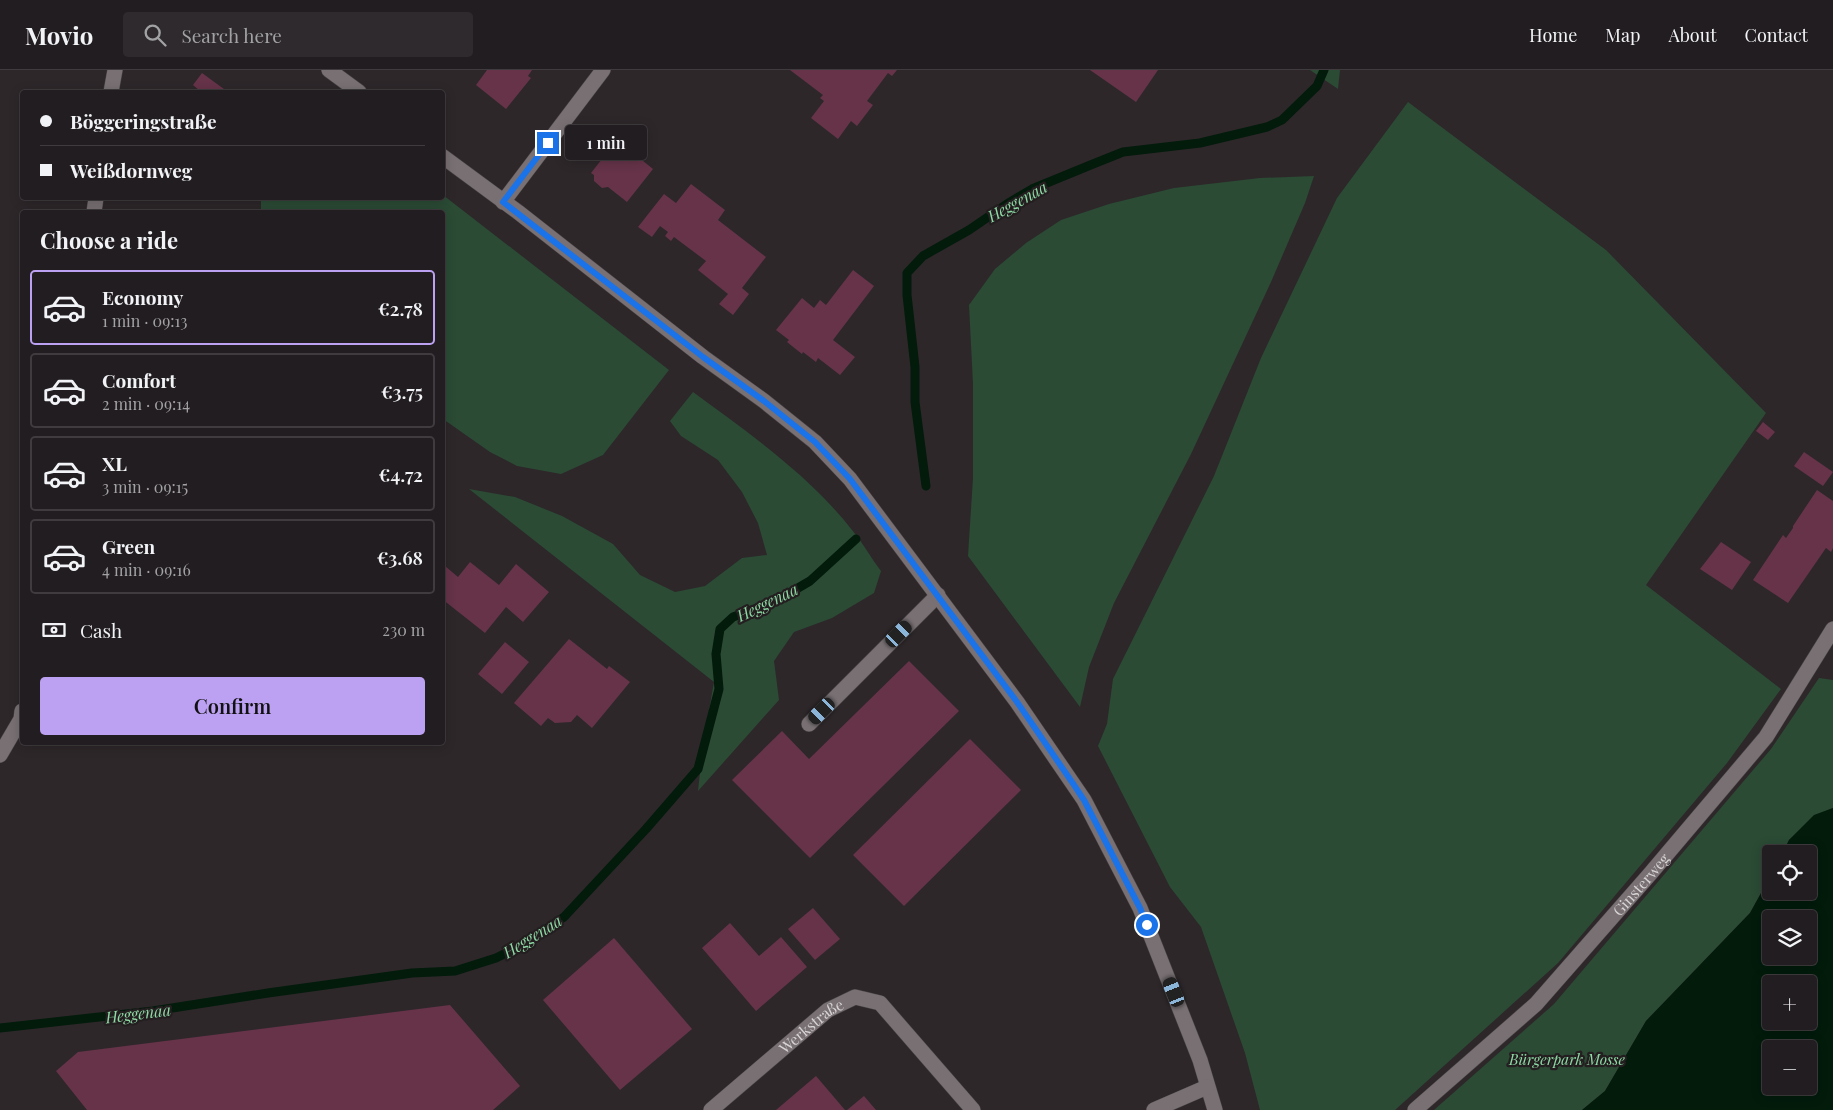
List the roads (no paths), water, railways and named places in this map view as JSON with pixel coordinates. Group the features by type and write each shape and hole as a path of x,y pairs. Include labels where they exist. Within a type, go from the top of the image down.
{"street":[{"path":"111,90 115,70"},
{"path":"329,70 356,90"},
{"path":"503,202 602,70"},
{"path":"445,158 703,357 764,401 815,442 850,479 1017,702 1084,800 1140,908 1200,1060 1215,1110"},
{"path":"809,724 938,595"},
{"name":"Ginsterweg","path":"1415,1110 1536,1004 1644,881 1766,737 1833,629"},
{"path":"0,755 20,721"},
{"name":"Werkstraße","path":"711,1110 828,1010 855,997 880,1003 973,1110"},
{"path":"1154,1110 1208,1086"}],"waterway":[{"name":"Heggenaa","path":"926,486 915,402 915,367 907,295 907,273 923,256 969,230 1032,189 1123,152 1200,143 1267,127 1282,120 1317,86 1324,70"},
{"name":"Heggenaa","path":"0,1028 153,1011 412,973 455,971 496,958 526,943 564,917 646,829 698,769 719,689 716,654 720,629 733,617 774,602 810,581 856,539"}],"park label":[{"name":"Bürgerpark Mosse","path":"1567,1059"}]}
